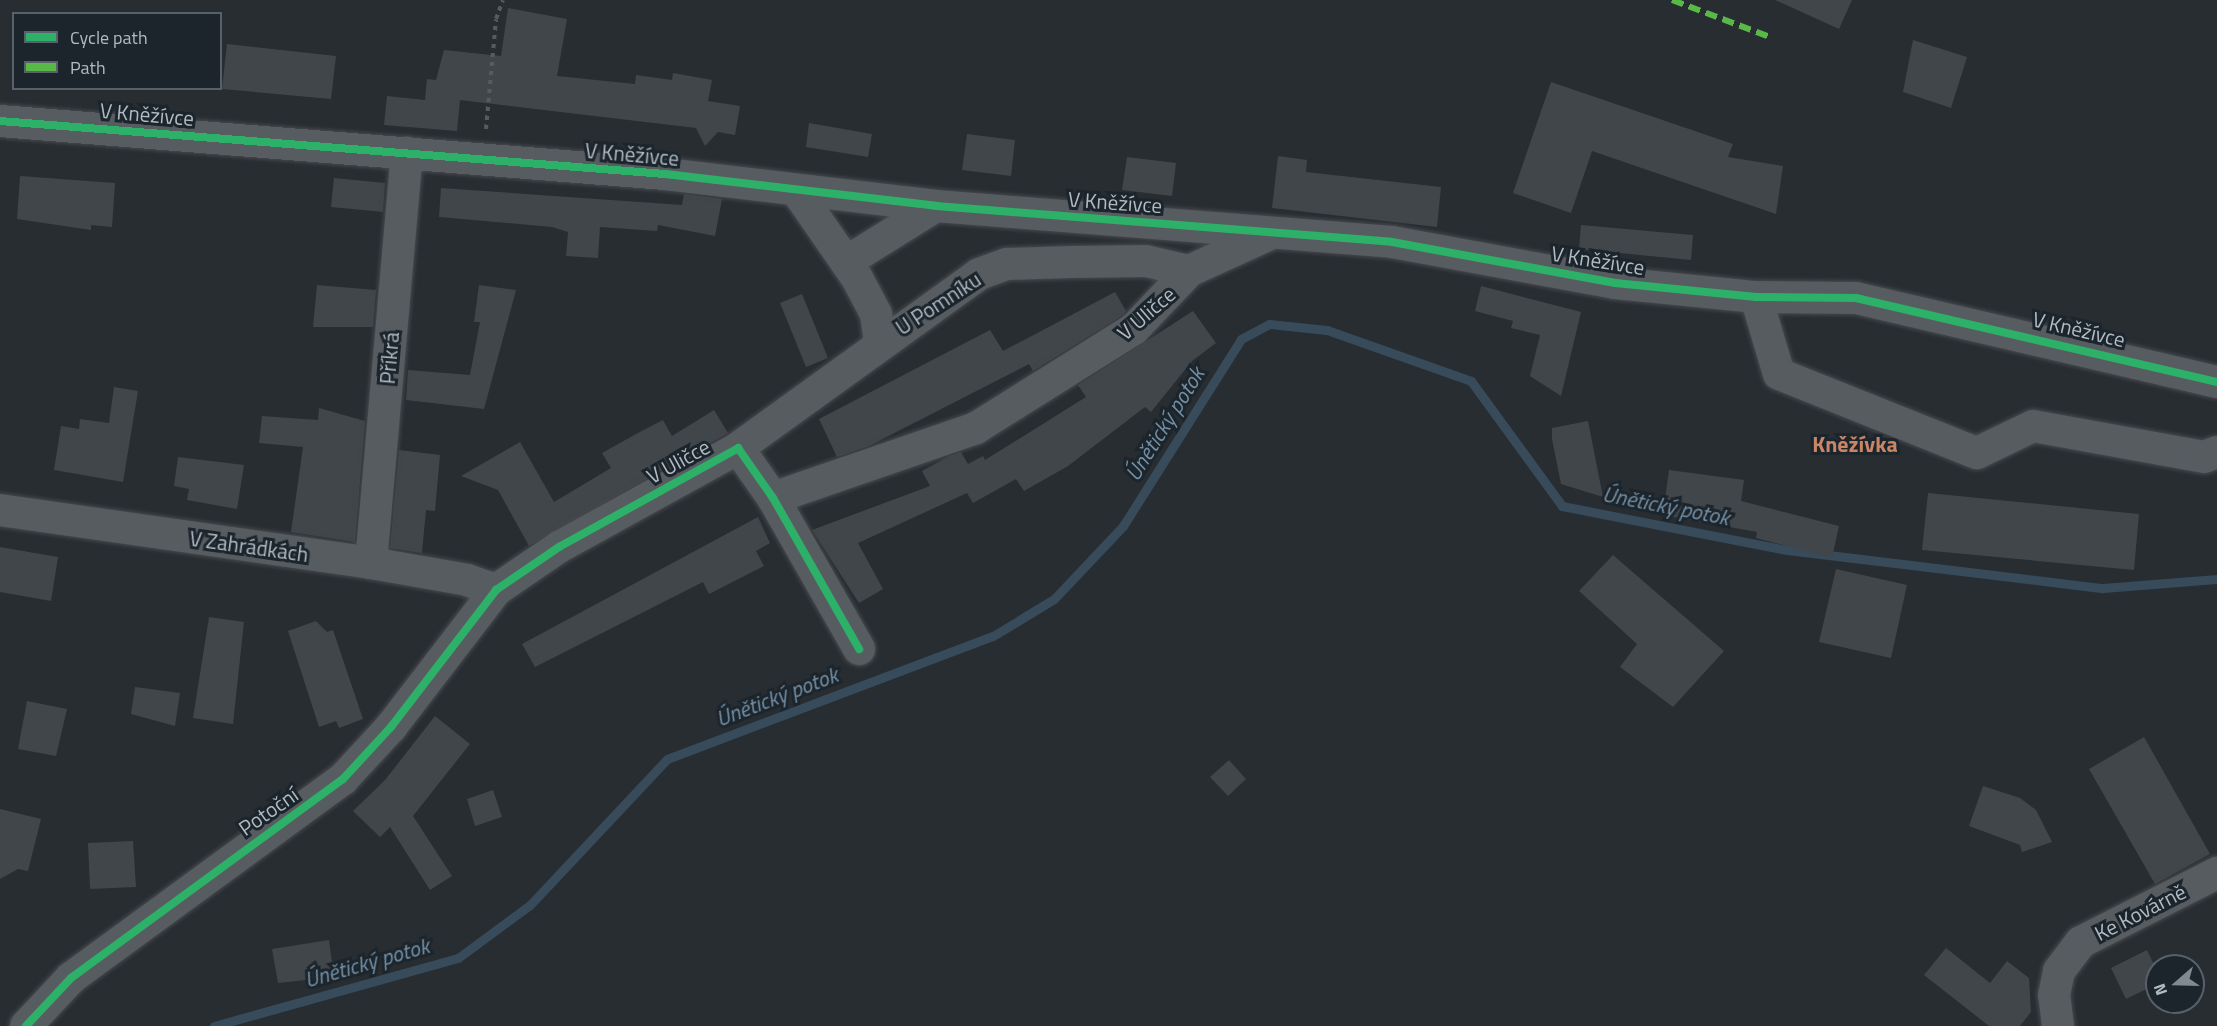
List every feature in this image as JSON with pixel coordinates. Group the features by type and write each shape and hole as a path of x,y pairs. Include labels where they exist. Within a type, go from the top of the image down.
{"street":[{"name":"V Kněžívce","path":"0,121 483,159 936,206 1392,242 1615,283 1756,297 1856,298 2217,382"},
{"name":"Příkrá","path":"371,563 407,153"},
{"path":"796,190 846,262 876,314 880,341"},
{"path":"846,262 936,206"},
{"path":"1189,271 1273,232"},
{"name":"U Pomníku","path":"738,448 880,341 978,274 1007,264 1146,261 1189,271"},
{"name":"V Uličce","path":"773,498 976,428 1134,329 1189,271"},
{"path":"1756,297 1779,374 1977,453 2033,426 2204,457 2217,452"},
{"name":"V Uličce","path":"496,590 559,547 738,448 773,498 859,649"},
{"name":"V Zahrádkách","path":"0,510 371,563 467,580 496,590"},
{"name":"Potoční","path":"27,1026 71,978 343,779 391,727 496,590"},
{"name":"Ke Kovárně","path":"2058,1026 2054,995 2059,970 2081,942 2217,873"}],"path":[{"path":"483,159 496,19 503,0"}],"building":[{"path":"1775,0 1852,0 1839,29"},
{"path":"508,8 567,19 557,76 635,84 636,75 672,80 673,73 712,80 708,101 740,106 735,135 718,132 705,146 696,128 460,100 457,131 384,125 387,96 425,100 427,79 436,80 444,50 501,56"},
{"path":"1913,40 1967,57 1951,108 1903,92"},
{"path":"227,44 336,56 331,99 222,89"},
{"path":"1551,82 1733,144 1728,157 1783,166 1776,214 1592,151 1571,213 1513,193"},
{"path":"809,123 872,134 868,157 806,147"},
{"path":"967,134 1015,140 1011,176 962,170"},
{"path":"1278,156 1307,160 1306,172 1441,187 1437,227 1272,208"},
{"path":"1127,157 1176,163 1172,196 1122,190"},
{"path":"20,176 115,183 112,227 91,225 91,230 17,219"},
{"path":"334,178 385,183 383,212 331,207"},
{"path":"441,188 682,205 684,194 722,199 715,236 658,225 657,231 600,227 598,258 566,256 568,232 552,227 439,217"},
{"path":"1581,225 1693,235 1691,260 1579,249"},
{"path":"317,285 376,290 373,327 313,327"},
{"path":"479,285 516,290 484,409 406,400 408,370 470,375 480,322 474,322"},
{"path":"1481,286 1581,312 1561,396 1530,376 1540,335 1511,328 1513,321 1475,311"},
{"path":"1115,292 1126,311 1123,315 1033,371 1029,364 869,446 837,457 819,419 990,330 1003,351"},
{"path":"802,294 828,358 806,367 780,303"},
{"path":"1193,311 1216,343 1192,361 1151,412 1145,407 1068,466 1024,491 1016,479 973,503 967,493 858,543 883,589 859,603 812,530 930,486 922,471 949,456 961,452 968,464 983,456 985,460 1086,397 1078,385"},
{"path":"114,387 138,391 123,482 54,470 61,426 79,429 80,419 109,423"},
{"path":"319,408 365,421 355,542 291,532 303,447 259,443 262,416 318,420"},
{"path":"714,410 728,433 529,546 498,490 461,476 520,442 554,502 611,468 602,453 663,420 672,436"},
{"path":"1588,421 1603,497 1561,484 1552,439 1552,428"},
{"path":"399,450 440,455 435,511 426,510 422,553 390,548"},
{"path":"178,457 244,465 237,509 187,500 189,489 174,486"},
{"path":"1669,470 1744,480 1741,501 1839,526 1832,558 1756,538 1757,532 1663,515"},
{"path":"1928,493 2139,514 2134,570 1922,550"},
{"path":"758,517 770,543 756,551 764,566 709,594 703,582 535,667 522,644"},
{"path":"0,547 58,557 51,601 0,592"},
{"path":"1613,555 1724,651 1673,707 1620,667 1637,644 1579,591"},
{"path":"1836,569 1907,585 1891,658 1819,642"},
{"path":"209,617 244,622 233,724 193,718"},
{"path":"316,621 327,632 333,630 363,719 339,728 336,721 319,727 288,631"},
{"path":"135,687 180,693 175,726 131,714"},
{"path":"27,701 67,709 56,756 18,749"},
{"path":"435,716 470,744 413,816 452,876 430,890 390,827 380,837 353,811 385,780"},
{"path":"2144,737 2210,854 2155,884 2089,769"},
{"path":"1229,760 1246,779 1228,796 1210,777"},
{"path":"1983,786 2020,798 2036,810 2052,842 2022,852 2020,845 1969,826"},
{"path":"493,790 502,817 475,826 467,799"},
{"path":"0,809 41,819 28,871 18,869 0,879"},
{"path":"133,841 136,887 90,889 88,843"},
{"path":"329,940 334,977 278,983 272,949"},
{"path":"1946,948 1990,983 2007,961 2029,978 2031,1012 2020,1026 1989,1026 1924,975"},
{"path":"2147,950 2149,954 2145,954 2145,990 2126,999 2111,968"}],"waterway":[{"name":"Únětický potok","path":"214,1026 458,958 530,905 667,759 993,636 1054,599 1123,526 1241,339 1269,324 1327,330 1471,381 1562,506 1787,550 2103,588 2217,579"}],"marked path":[{"path":"1672,0 1770,37"}],"cycle path":[{"path":"0,121 665,174 936,206 1392,242 1615,283 1756,297 1856,298 2217,382"},
{"path":"26,1026 71,978 343,779 391,727 496,590 559,547 738,448 773,498 859,649"}],"district":[{"name":"Kněžívka","path":"1855,445"}]}
